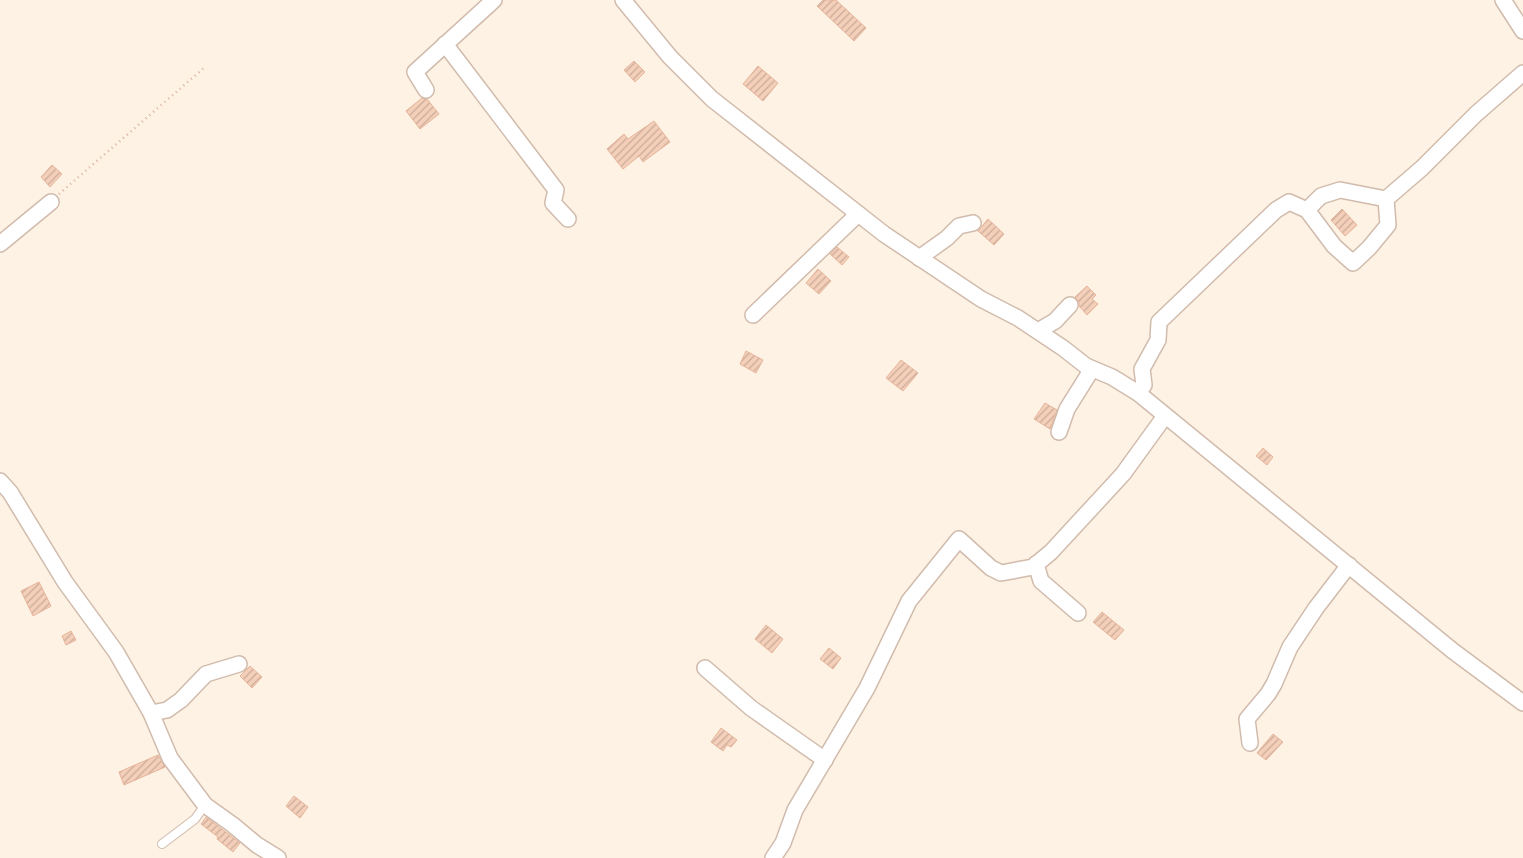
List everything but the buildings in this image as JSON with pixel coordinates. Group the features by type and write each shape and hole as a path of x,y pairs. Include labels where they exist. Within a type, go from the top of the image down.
{"street":[{"path":"426,90 415,72 494,0"},
{"path":"623,0 670,56 712,98 858,214 884,234 981,299 1018,318 1086,366 1112,377 1138,393 1453,651 1523,703"},
{"path":"1504,0 1523,31"},
{"path":"445,44 556,190 553,203 568,218"},
{"path":"1386,199 1422,168 1476,114 1523,73"},
{"path":"1307,210 1320,196 1340,190 1386,199"},
{"path":"1138,393 1144,385 1142,369 1158,340 1159,322 1276,210 1289,202 1307,210 1334,246 1352,263 1369,248 1388,225 1386,199"},
{"path":"0,244 51,202"},
{"path":"753,315 858,214"},
{"path":"919,258 947,238 959,226 973,223"},
{"path":"1038,331 1055,321 1070,305"},
{"path":"1059,432 1067,409 1092,369"},
{"path":"773,858 783,844 794,810 867,688 909,601 958,539 992,568 1001,573 1033,566 1052,552 1123,474 1166,416"},
{"path":"0,480 10,492 65,582 116,652 151,712 170,758 205,804 257,845 278,858"},
{"path":"1036,564 1041,581 1078,613"},
{"path":"1250,743 1247,719 1271,689 1295,639 1349,565"},
{"path":"151,712 167,710 181,700 206,674 240,664"},
{"path":"705,668 751,708 824,760"}],"lane":[{"path":"162,844 194,819 205,804"}],"path":[{"path":"51,202 204,67"}]}
